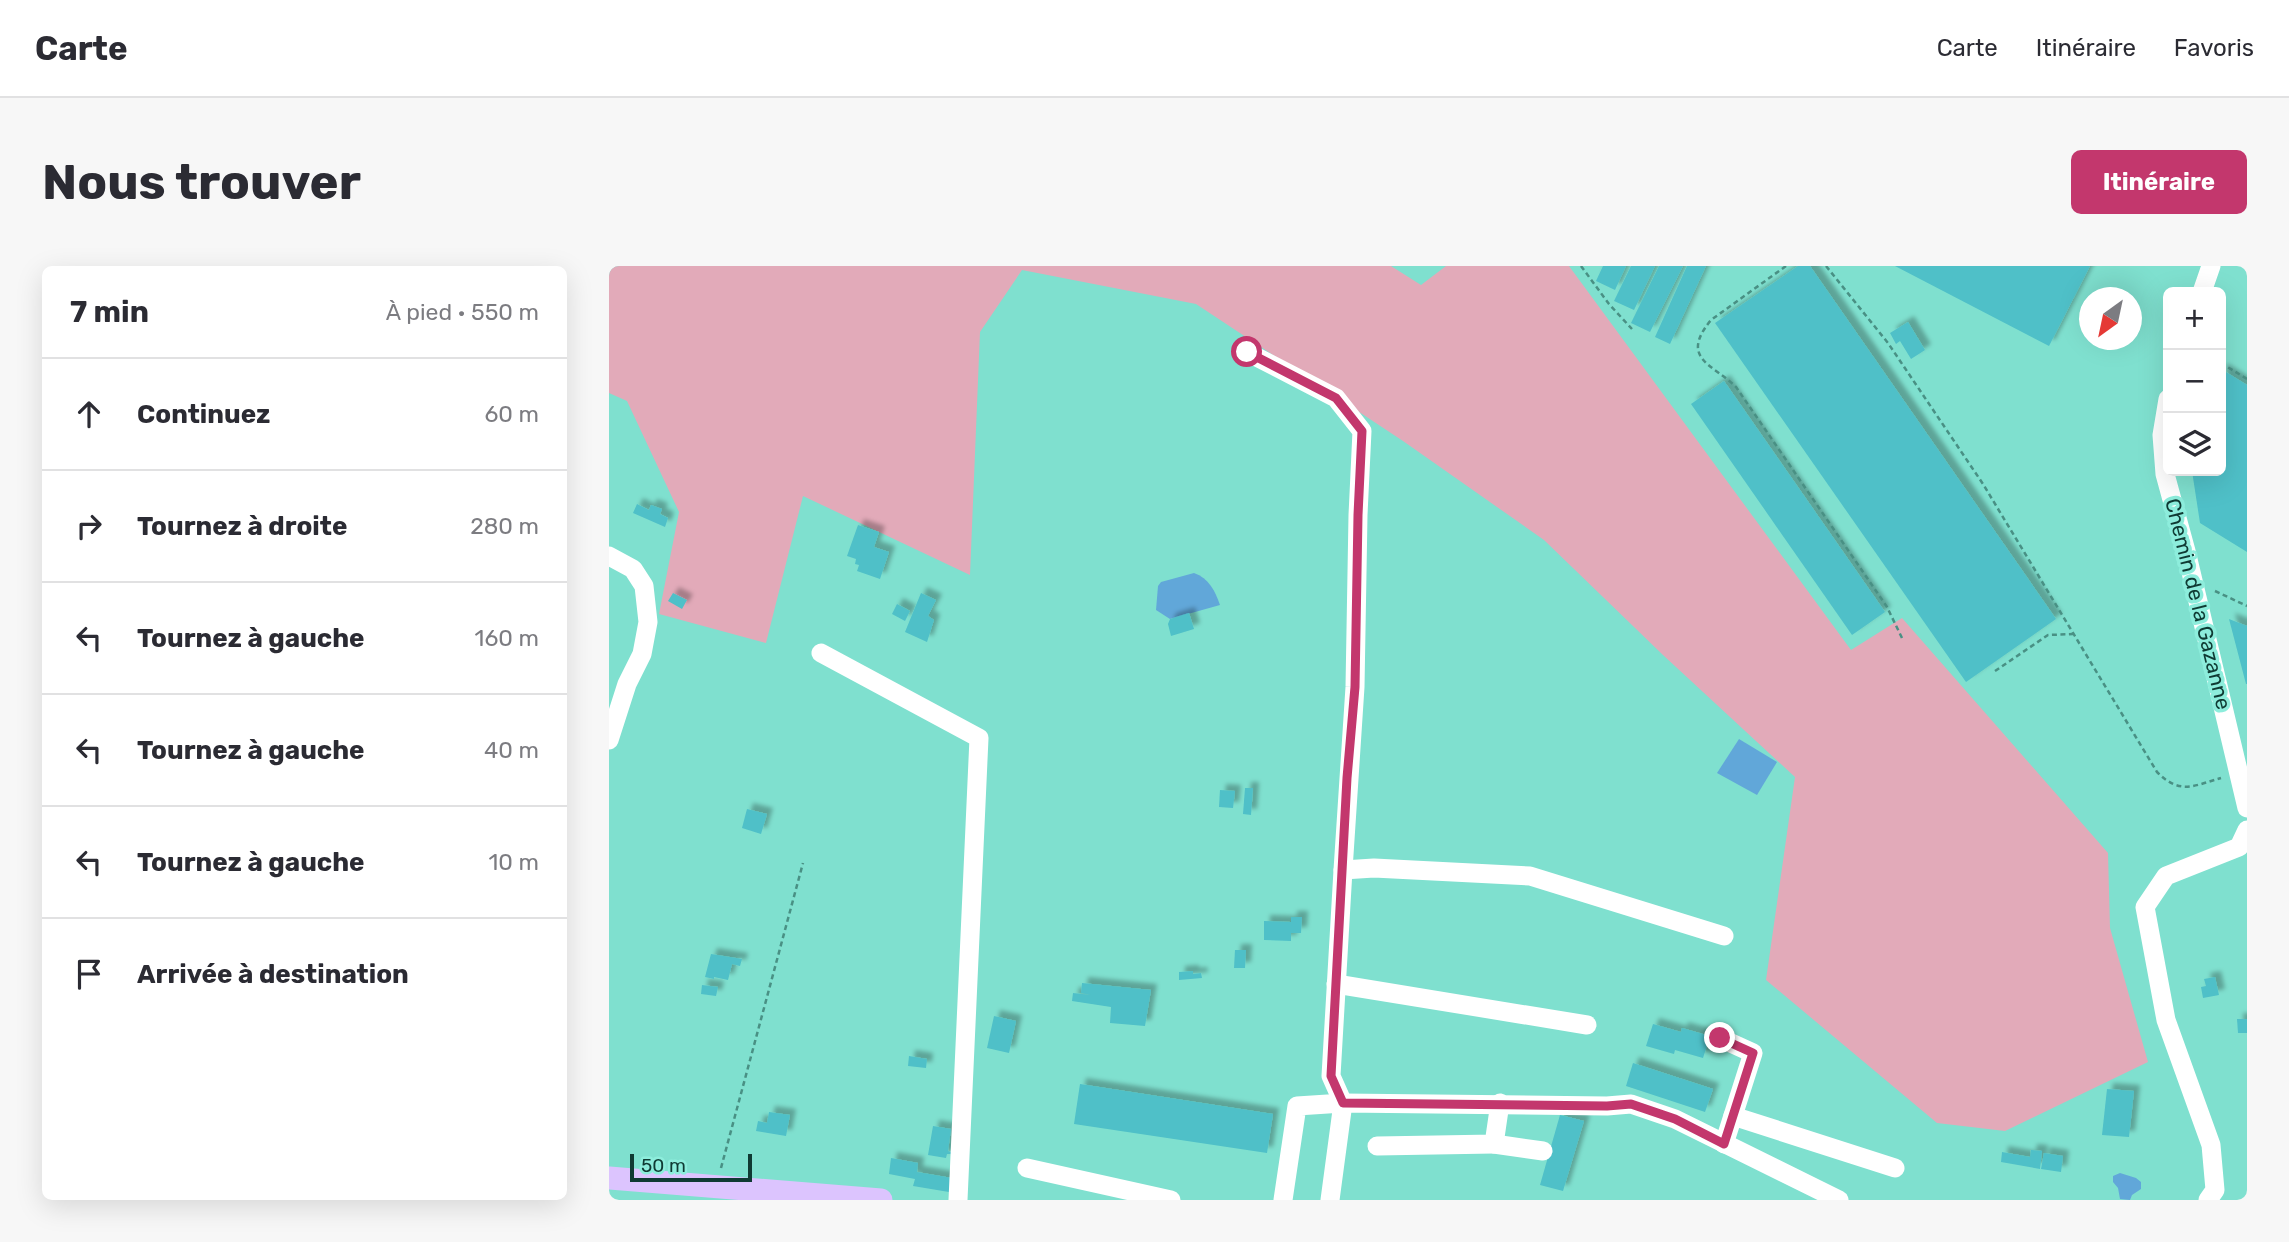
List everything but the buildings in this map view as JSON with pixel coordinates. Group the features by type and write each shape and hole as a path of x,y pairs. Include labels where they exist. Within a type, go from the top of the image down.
{"main road":[{"path":"609,1178 881,1200"}],"street":[{"path":"2204,287 2211,266"},
{"path":"1247,352 1336,398 1362,431 1355,687 1331,1076 1343,1103 1329,1200"},
{"name":"Chemin de la Gazanne","path":"2166,413 2162,435 2165,474 2247,808"},
{"path":"609,556 633,569 644,586 648,622 642,654 627,684 609,740"},
{"path":"821,653 979,738 958,1200"},
{"path":"2208,1200 2215,1190 2211,1145 2166,1020 2145,907 2165,876 2239,846 2247,830"},
{"path":"1343,870 1374,868 1530,876 1724,936"},
{"path":"1336,984 1587,1025"},
{"path":"1720,1038 1753,1053 1724,1144"},
{"path":"1283,1200 1297,1106 1343,1103 1631,1104 1675,1119 1839,1200"},
{"path":"1494,1144 1500,1103"},
{"path":"1733,1116 1895,1168"},
{"path":"1377,1146 1494,1144 1543,1152"},
{"path":"1027,1168 1171,1200"}],"path":[{"path":"1581,266 1609,304 1632,329"},
{"path":"1786,266 1711,320 1702,330 1699,352 1703,363 1736,387 1887,607 1902,638"},
{"path":"1826,266 1888,343 1983,484 2157,772 2175,786 2186,788 2238,773"},
{"path":"2226,366 2247,379"},
{"path":"2195,589 2211,589 2247,606"},
{"path":"1995,671 2048,635 2073,634"},
{"path":"716,1187 803,863"}],"shaded area":[{"path":"609,266 1391,266 1421,285 1446,266 1569,266 1851,650 1902,618 2108,853 2110,928 2148,1062 2005,1131 1937,1123 1766,980 1795,777 1544,540 1403,441 1196,304 1022,270 980,332 970,575 803,496 766,643 659,614 679,512 627,401 609,393"}],"water":[{"path":"1194,573 1204,578 1211,586 1220,605 1170,619 1156,610 1158,586 1161,582"},
{"path":"1739,739 1777,762 1757,795 1717,773"},
{"path":"2120,1173 2141,1182 2141,1189 2132,1195 2130,1200 2120,1199 2118,1188 2113,1182 2113,1176"}],"route":[{"path":"1247,352 1336,398 1362,431 1355,687 1347,778 1331,1076 1343,1103 1631,1104 1675,1119 1724,1144 1753,1053 1720,1038"}]}
